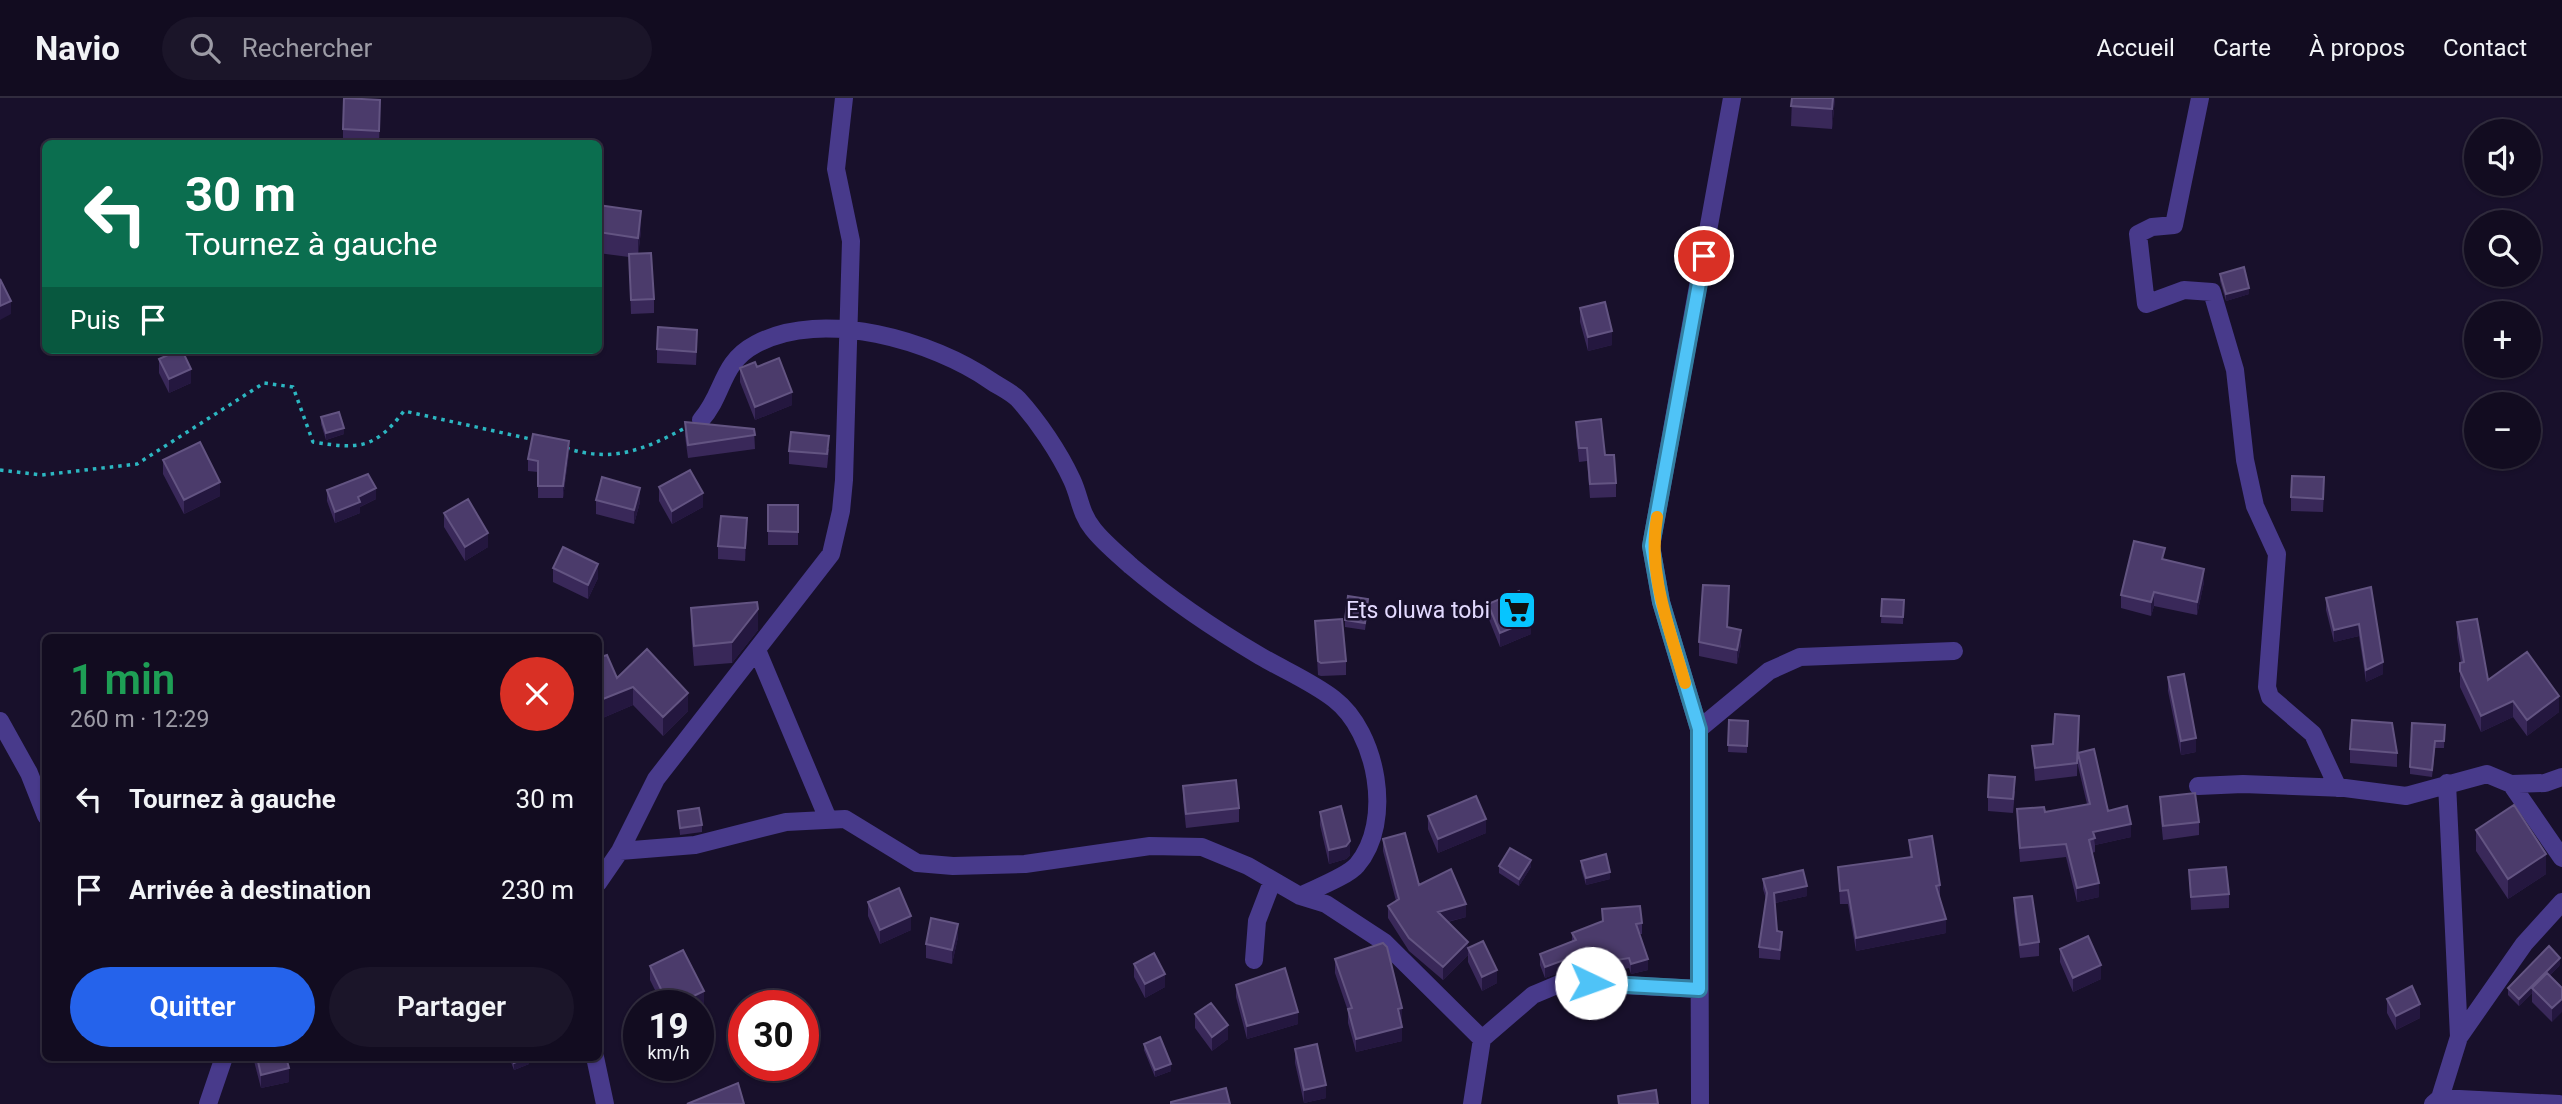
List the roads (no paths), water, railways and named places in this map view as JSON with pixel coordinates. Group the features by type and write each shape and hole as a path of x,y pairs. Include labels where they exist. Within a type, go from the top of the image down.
{"street":[{"path":"602,877 620,851 656,779 831,554 841,511 844,480 851,241 836,169 844,98"},
{"path":"1700,1104 1699,729 1661,602 1651,546 1732,98"},
{"path":"2200,98 2174,225 2152,228 2138,234 2146,304 2184,290 2212,292 2235,370 2245,460 2255,506 2277,554 2267,687 2270,697 2313,734 2338,788"},
{"path":"701,420 714,404 726,369 755,344 783,334 848,328 916,342 965,363 1017,398 1064,463 1074,485 1079,506 1093,529 1132,567 1257,654 1334,699 1356,721 1377,778 1378,824 1357,866 1300,896"},
{"path":"757,650 828,819"},
{"path":"1699,729 1769,671 1800,657 1954,651"},
{"path":"2,729 29,773 42,806"},
{"path":"2198,786 2243,783 2338,788 2406,796 2487,774 2511,784 2545,783 2562,776"},
{"path":"2447,783 2459,1037"},
{"path":"2511,784 2562,858"},
{"path":"620,851 695,845 786,822 828,819 845,819 918,863 953,866 1025,864 1150,846 1202,846 1248,866 1300,896 1326,904 1384,942 1482,1039"},
{"path":"1254,960 1257,921 1272,882"},
{"path":"2559,1104 2436,1101 2459,1037 2524,944 2562,902"},
{"path":"1472,1104 1482,1039 1533,995 1564,982 1699,989"},
{"path":"208,1104 222,1061"},
{"path":"596,1061 605,1104"}],"place":[{"name":"Ets oluwa tobi","path":"1517,610"}]}
